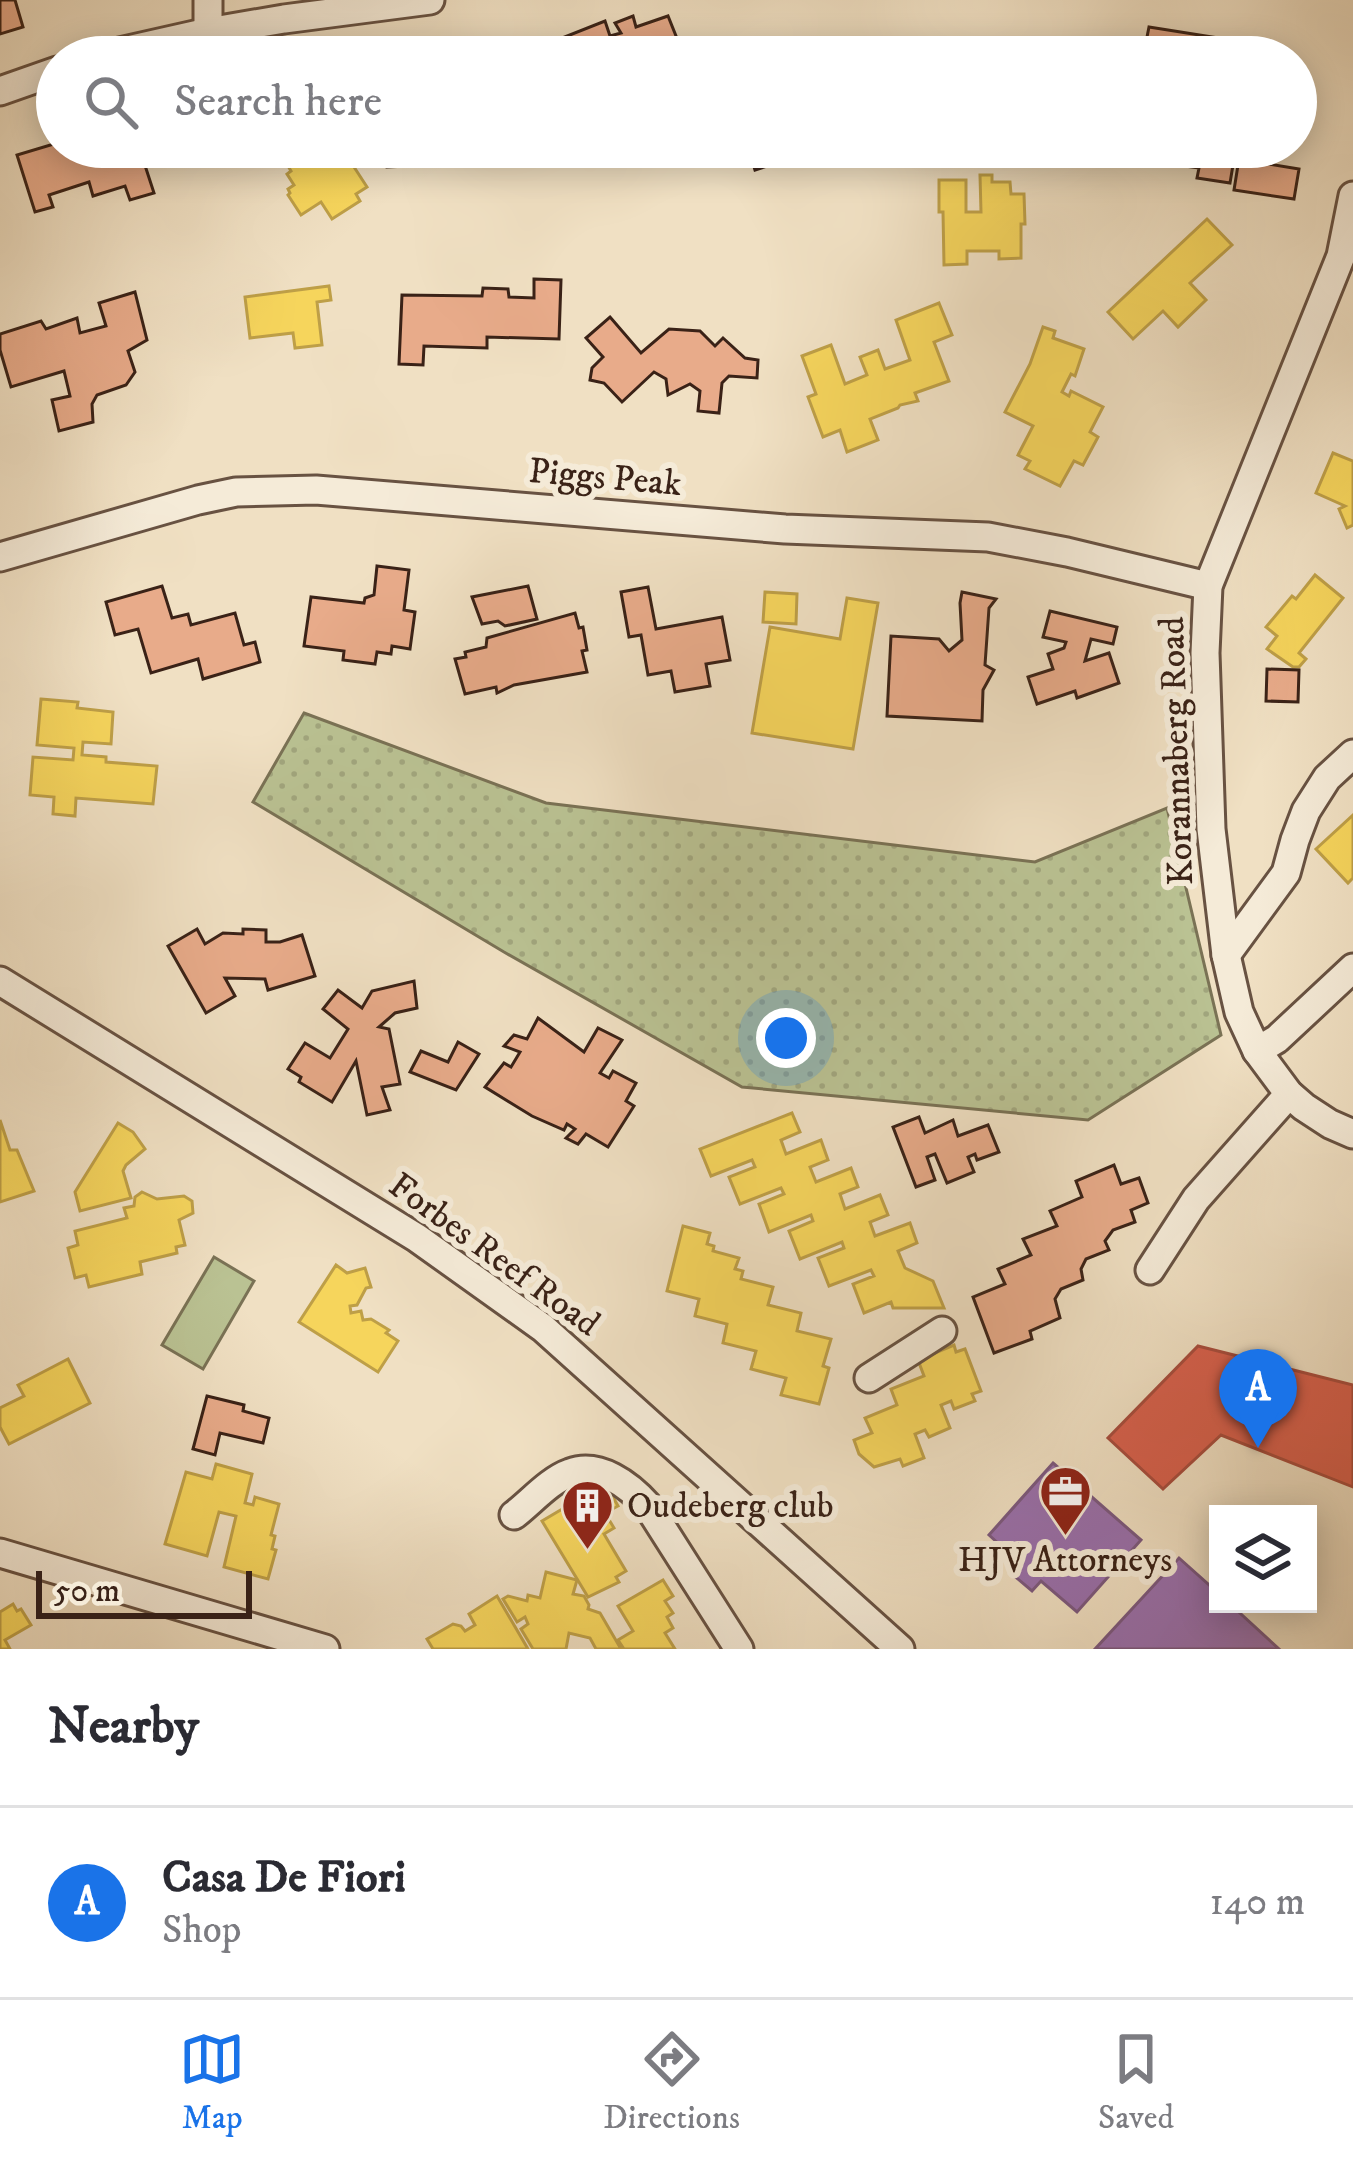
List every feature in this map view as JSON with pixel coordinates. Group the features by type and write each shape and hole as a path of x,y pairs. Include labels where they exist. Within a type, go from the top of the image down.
{"street":[{"path":"208,0 208,32"},
{"path":"190,36 430,0"},
{"path":"0,91 36,78"},
{"name":"Korannaberg Road","path":"1353,196 1341,256 1208,586 1205,674 1209,792 1226,955 1239,1012 1257,1052 1289,1094 1317,1116 1353,1134"},
{"name":"Piggs Peak","path":"0,557 198,500 267,489 316,490 784,529 988,537 1208,586"},
{"path":"1226,955 1286,873 1306,811 1327,778 1353,754"},
{"path":"1257,1052 1353,968"},
{"name":"Forbes Reef Road","path":"0,981 417,1238 543,1328 900,1649"},
{"path":"1150,1270 1196,1199 1289,1094"},
{"path":"869,1378 942,1331"},
{"path":"514,1515 565,1475 606,1473 648,1506 739,1649"},
{"path":"0,1553 325,1649"}],"green space":[{"path":"304,713 546,803 1035,862 1167,808 1221,1035 1088,1120 742,1087 253,802"},
{"path":"214,1257 254,1281 203,1369 162,1345"}],"building: Homes":[{"path":"355,168 367,187 356,194 360,201 332,219 321,202 301,215 288,195 294,185 287,174"},
{"path":"980,175 992,175 992,182 1010,182 1011,194 1024,194 1021,258 999,259 999,251 967,251 967,264 944,265 939,180 966,180 966,212 981,212"},
{"path":"1207,219 1232,245 1190,283 1206,300 1178,327 1163,311 1133,339 1108,312"},
{"path":"329,286 331,300 317,302 322,345 295,348 293,333 250,338 245,297"},
{"path":"939,303 952,335 934,342 949,381 915,393 918,401 870,419 878,440 847,452 840,430 823,437 808,397 816,394 802,356 831,345 845,384 867,375 860,357 878,350 885,369 910,360 896,320"},
{"path":"1043,327 1055,331 1053,338 1084,349 1075,376 1071,374 1062,392 1069,396 1071,391 1103,407 1090,432 1098,437 1083,465 1074,461 1060,486 1025,469 1030,461 1018,455 1033,426 1005,412"},
{"path":"1333,453 1353,461 1353,525 1347,528 1339,509 1345,506 1316,493"},
{"path":"1315,575 1343,598 1299,653 1306,659 1293,667 1267,649 1277,636 1266,627"},
{"path":"765,592 797,594 796,624 763,622"},
{"path":"847,598 878,603 853,749 752,733 770,627 840,639"},
{"path":"41,699 78,702 77,708 113,712 111,744 83,742 82,755 157,766 153,804 76,798 75,816 53,814 54,797 30,795 33,757 73,760 74,748 37,745"},
{"path":"1353,815 1353,878 1348,883 1316,849"},
{"path":"792,1113 800,1132 781,1140 786,1154 821,1140 828,1160 810,1167 816,1182 851,1168 858,1187 840,1194 845,1209 880,1195 888,1215 870,1222 875,1236 910,1223 917,1243 898,1251 905,1268 933,1281 944,1308 893,1308 891,1302 864,1313 853,1284 874,1276 871,1270 829,1286 818,1258 844,1248 842,1242 800,1259 789,1231 813,1221 811,1215 769,1232 759,1204 784,1194 781,1188 740,1204 729,1177 755,1167 752,1160 711,1176 700,1149"},
{"path":"0,1120 10,1150 17,1150 34,1191 0,1202"},
{"path":"118,1123 133,1132 145,1149 123,1171 131,1198 80,1211 75,1192"},
{"path":"142,1192 157,1199 184,1196 192,1201 193,1213 179,1220 185,1245 176,1247 177,1253 140,1262 142,1274 89,1287 86,1275 75,1278 68,1248 78,1245 75,1231 127,1218 124,1208 134,1206"},
{"path":"683,1226 710,1233 707,1244 714,1246 713,1251 739,1258 735,1269 743,1271 741,1279 773,1287 768,1305 801,1313 797,1331 831,1339 819,1404 781,1395 786,1378 751,1369 756,1351 723,1343 727,1324 695,1316 699,1299 667,1291"},
{"path":"336,1265 347,1273 365,1268 371,1287 357,1305 350,1306 351,1313 361,1311 363,1320 371,1319 398,1341 378,1372 299,1322"},
{"path":"954,1345 956,1352 965,1349 981,1391 972,1394 975,1401 954,1409 951,1401 941,1405 950,1428 929,1437 925,1430 915,1434 924,1458 903,1466 900,1459 874,1467 859,1454 854,1440 872,1433 865,1418 897,1405 891,1389 924,1376 918,1360"},
{"path":"68,1359 90,1403 9,1444 0,1427 0,1408 24,1396 18,1385"},
{"path":"216,1464 252,1474 245,1503 253,1505 255,1497 279,1504 271,1535 276,1550 268,1579 224,1567 236,1516 219,1512 207,1556 165,1544 186,1472 212,1479"},
{"name":"Oudeberg club","path":"609,1490 618,1506 605,1513 614,1528 604,1534 626,1571 616,1577 619,1582 588,1597 542,1521 591,1492 595,1498"},
{"name":"Oudeberg club","path":"546,1572 577,1580 573,1594 584,1596 588,1609 600,1613 621,1649 596,1649 590,1638 569,1633 566,1649 533,1649 521,1629 528,1624 525,1617 517,1622 503,1599 540,1598"},
{"name":"Oudeberg club","path":"663,1580 673,1596 665,1601 673,1613 667,1617 673,1628 665,1633 675,1649 624,1649 618,1640 633,1631 618,1606"},
{"path":"497,1596 528,1649 433,1649 427,1639 453,1624 465,1631 475,1625 469,1614"},
{"path":"13,1604 31,1625 5,1640 10,1649 0,1649 0,1612"}],"building: Shops":[{"path":"1198,1346 1353,1385 1353,1487 1221,1435 1163,1489 1108,1438"}],"building: Offices":[{"name":"HJV Attorneys","path":"1053,1463 1141,1540 1077,1612 1041,1581 1032,1591 1012,1574 1021,1564 989,1535"},
{"path":"1179,1558 1209,1585 1209,1613 1240,1613 1279,1649 1095,1649"}],"building: Other":[{"path":"0,0 15,0 23,27 0,34"},
{"path":"633,16 636,27 668,16 676,36 610,36 621,33 615,23"},
{"path":"605,21 610,36 567,36"},
{"path":"1149,27 1206,36 1147,36"},
{"path":"36,149 36,168 146,168 154,193 130,200 125,186 93,196 89,182 49,195 53,207 35,212 17,155"},
{"path":"1199,168 1232,168 1230,183 1197,178"},
{"path":"1238,168 1299,169 1294,199 1234,190"},
{"path":"534,279 561,280 559,339 487,337 487,348 424,346 423,365 399,364 402,295 482,296 483,288 508,289 509,297 534,298"},
{"path":"135,292 147,340 128,351 135,372 126,385 97,395 92,404 93,422 59,431 52,400 70,396 64,371 11,387 0,334 41,321 46,329 77,318 80,333 106,326 99,303"},
{"path":"610,317 641,353 669,329 700,331 715,346 723,338 745,358 758,360 757,378 729,376 722,383 719,413 698,411 700,391 690,384 668,395 666,379 654,372 622,402 604,383 590,380 592,368 603,357 586,338"},
{"path":"377,566 409,570 404,610 415,612 410,649 392,646 391,654 377,652 375,664 343,660 344,651 304,646 311,597 364,603 374,595"},
{"path":"162,586 172,618 188,614 191,625 235,613 244,645 255,642 260,662 203,679 198,659 151,673 138,629 115,635 106,602"},
{"path":"528,586 537,619 505,626 498,621 482,624 472,597"},
{"path":"648,587 656,629 722,617 730,660 706,664 710,686 675,692 671,671 648,675 641,635 629,637 621,592"},
{"path":"962,592 996,599 989,608 985,665 994,670 983,690 982,721 887,716 891,636 939,639 949,651 962,640"},
{"path":"1050,611 1117,627 1113,644 1091,639 1085,661 1109,653 1119,683 1077,698 1075,691 1037,704 1028,677 1053,669 1048,654 1064,648 1066,642 1043,637"},
{"path":"575,613 579,628 583,627 587,672 514,685 497,693 496,687 465,694 455,659 486,647 487,638"},
{"path":"1267,669 1299,670 1298,702 1266,701"},
{"path":"197,929 205,944 223,933 243,934 243,929 266,930 266,942 302,935 315,976 268,990 265,979 225,978 235,996 206,1013 168,946"},
{"path":"414,981 417,1008 395,1013 379,1027 389,1029 400,1084 382,1087 390,1110 367,1115 356,1061 332,1102 299,1082 301,1077 288,1069 305,1043 330,1058 348,1029 323,1009 338,990 362,1008 372,991"},
{"path":"538,1018 584,1052 598,1028 622,1040 600,1073 609,1078 613,1071 636,1083 626,1101 634,1106 608,1147 586,1134 578,1144 566,1138 575,1129 567,1124 564,1130 532,1116 485,1087 504,1063 511,1067 520,1052 504,1046 514,1035 527,1039"},
{"path":"458,1042 479,1054 456,1090 410,1072 421,1051 448,1062"},
{"path":"919,1117 925,1133 953,1120 958,1136 988,1125 999,1152 977,1160 975,1154 968,1157 974,1172 947,1183 935,1154 927,1157 935,1180 916,1187 893,1127"},
{"path":"1114,1165 1121,1184 1139,1178 1148,1203 1131,1210 1135,1222 1113,1230 1105,1241 1109,1250 1086,1259 1083,1280 1061,1289 1055,1299 1060,1318 1030,1331 1032,1339 994,1353 973,1297 1005,1284 998,1269 1031,1255 1023,1239 1057,1226 1050,1211 1082,1197 1076,1181"},
{"path":"207,1396 244,1405 243,1411 269,1418 263,1443 220,1433 215,1455 193,1449"}],"place":[{"name":"Casa De Fiori","path":"1258,1448"},
{"name":"HJV Attorneys","path":"1065,1538"},
{"name":"Oudeberg club","path":"588,1552"}]}
